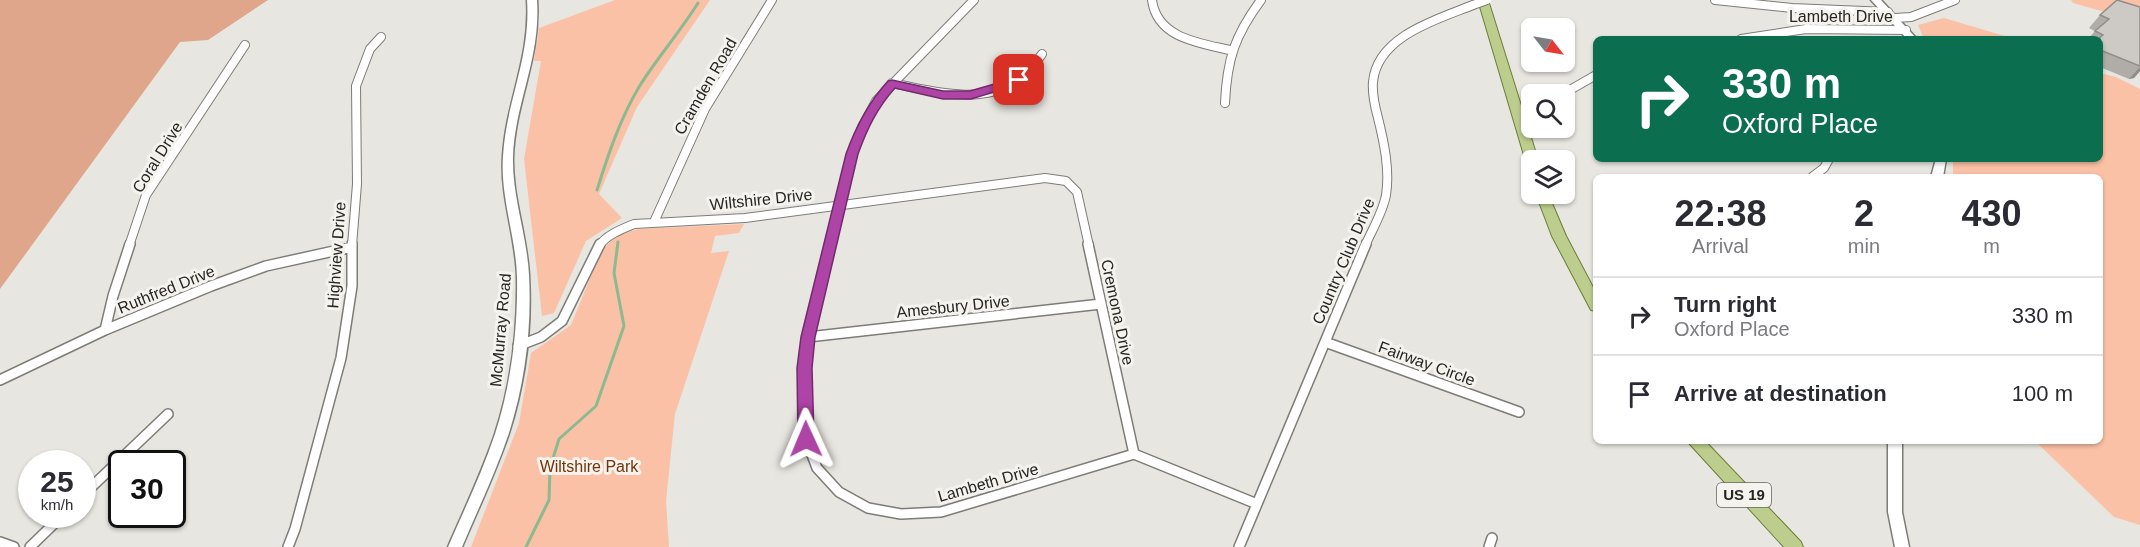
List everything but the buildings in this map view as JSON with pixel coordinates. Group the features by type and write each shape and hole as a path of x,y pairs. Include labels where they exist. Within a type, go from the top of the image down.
{"main road":[{"name":"McMurray Road","path":"455,547 502,432 509,407 518,346 523,274 511,198 508,156 531,44 534,15 532,0"},
{"path":"1876,0 1909,35"},
{"path":"1481,2 1521,131"},
{"path":"1546,204 1559,236 1593,300"},
{"name":"US 19","path":"1698,444 1795,547"},
{"path":"1895,444 1895,512 1902,547"}],"street":[{"name":"Cramden Road","path":"654,222 705,109 772,0"},
{"name":"Lambeth Drive","path":"974,0 876,101 862,127 852,154 808,337 805,368 806,439 817,468 839,492 868,508 901,514 941,512 1134,454"},
{"path":"1152,0 1155,17 1166,28 1194,41 1230,50"},
{"path":"1225,103 1226,66 1230,50 1243,24 1261,0"},
{"path":"1715,0 1911,17 1955,0"},
{"name":"Country Club Drive","path":"1239,547 1386,197 1388,164 1373,91 1374,72 1390,47 1405,35 1481,2"},
{"name":"Lambeth Drive","path":"1760,36 1806,29 1909,35"},
{"name":"Highview Drive","path":"288,547 341,358 352,286 352,247 357,184 356,86 369,49 381,37"},
{"name":"Coral Drive","path":"105,330 113,296 146,195 245,45"},
{"path":"892,83 943,95 971,95 1019,80 1030,71 1042,54"},
{"path":"1575,87 1593,77"},
{"path":"1816,174 1827,162"},
{"name":"Wiltshire Drive","path":"518,346 541,337 562,321 601,242 621,229 654,222 745,218 1045,178 1066,181"},
{"name":"Cremona Drive","path":"1066,181 1077,192 1134,454"},
{"name":"Ruthfred Drive","path":"0,380 105,330 211,286 266,266 352,247"},
{"name":"Amesbury Drive","path":"808,337 1101,304"},
{"name":"Fairway Circle","path":"1325,342 1519,411"},
{"path":"96,483 168,414"},
{"path":"1134,454 1257,504"},
{"path":"30,547 50,528"},
{"path":"0,542 14,547"}],"green space":[{"path":"615,0 710,0 637,107 599,194 622,218 586,241 554,313 542,316 524,159 541,61 534,61 539,28"},
{"path":"2071,0 2140,0 2140,22 2073,3"},
{"path":"1944,18 2005,36 1923,36 1918,25"},
{"path":"2103,74 2116,77 2140,89 2140,525 2114,517 2038,444 2103,444 2103,174 1953,174 1953,162 2103,162"},
{"name":"Wiltshire Park","path":"744,224 739,233 715,236 711,253 729,251 675,414 666,501 669,547 471,547 519,423 531,353 571,325 601,251 616,236 638,229"}],"shaded area":[{"path":"0,0 268,0 208,40 180,42 0,289"}],"waterway":[{"path":"597,190 615,137 632,99 698,3"},
{"path":"526,547 549,500 550,468 559,439 596,406 624,326 614,273 618,242"}],"route":[{"path":"806,439 805,368 808,337 852,154 862,127 876,101 892,83 943,95 971,95 1000,88 1019,80"}]}
